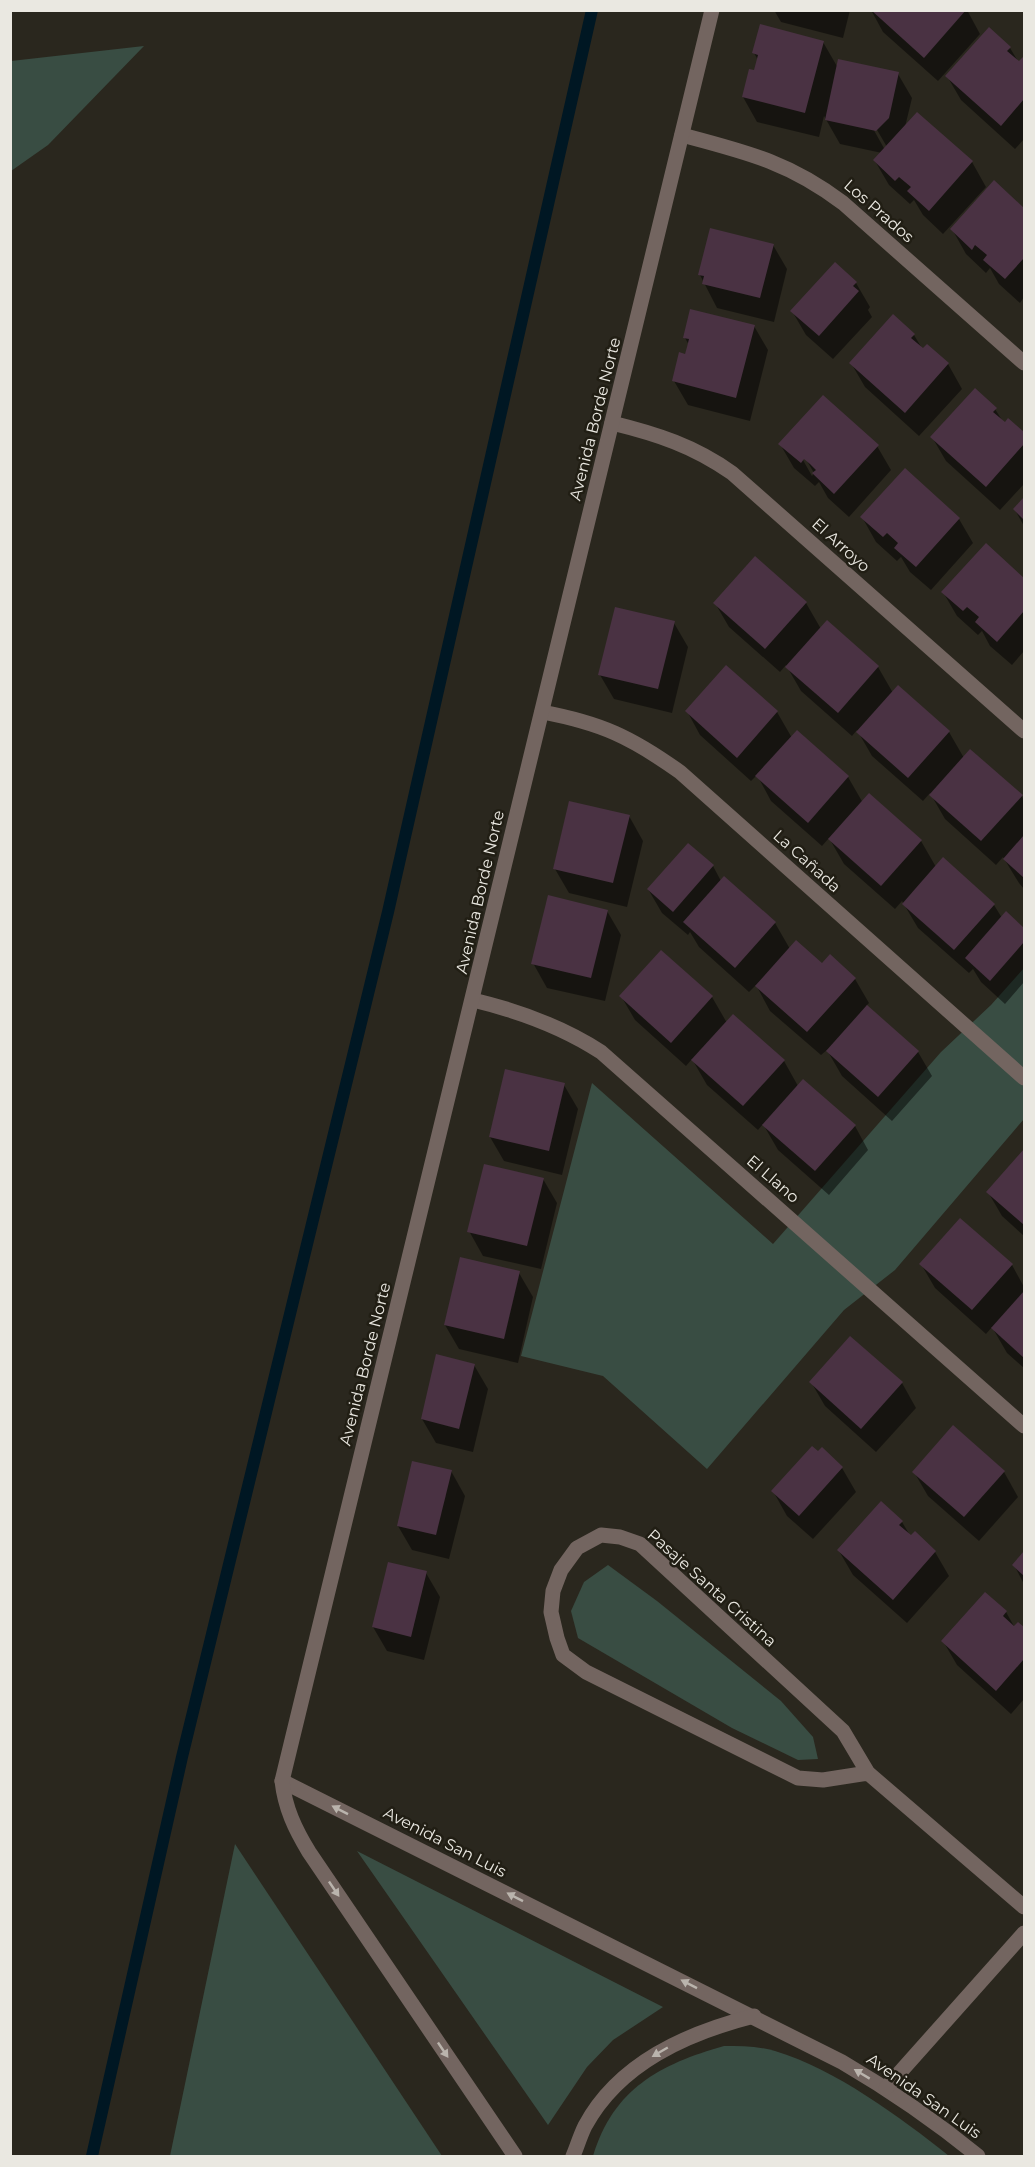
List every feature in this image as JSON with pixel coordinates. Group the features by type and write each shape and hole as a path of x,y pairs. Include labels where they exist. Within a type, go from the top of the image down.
{"street":[{"name":"Avenida Borde Norte","path":"282,1781 712,10"},
{"name":"Los Prados","path":"682,135 766,158 796,171 821,186 1024,363"},
{"name":"El Arroyo","path":"612,423 694,449 732,473 1024,731"},
{"name":"La Cañada","path":"542,712 579,719 616,732 649,749 680,772 1024,1078"},
{"name":"El Llano","path":"473,1000 506,1008 560,1028 601,1052 1024,1426"},
{"name":"Pasaje Santa Cristina","path":"868,1773 823,1780 798,1778 586,1672 563,1655 557,1638 551,1612 553,1591 561,1570 577,1548 601,1535 620,1537 640,1544 843,1731 868,1773 1024,1907"},
{"name":"Avenida San Luis","path":"282,1781 842,2062 886,2088 938,2124 978,2157"},
{"path":"282,1781 288,1812 305,1845 515,2157"},
{"path":"886,2088 1024,1933"},
{"path":"573,2157 584,2128 598,2105 637,2066 689,2036 721,2024 754,2016"}],"green space":[{"path":"144,46 48,145 11,171 11,61"},
{"path":"1024,968 1024,1119 895,1270 844,1310 707,1469 603,1376 521,1356 592,1083 773,1244 941,1052 991,1005"},
{"path":"608,1565 657,1601 781,1701 813,1737 818,1759 798,1760 732,1728 578,1638 571,1611 584,1582"},
{"path":"235,1844 442,2156 170,2156"},
{"path":"357,1851 663,2007 613,2040 587,2067 548,2125"},
{"path":"724,2046 769,2049 821,2070 888,2110 949,2156 593,2156 613,2113 626,2096 660,2071 679,2061"}],"building":[{"path":"871,10 966,10 924,58"},
{"path":"760,24 824,41 805,113 742,97 749,69 754,70 758,55 752,53"},
{"path":"989,27 1011,47 1007,51 1019,61 1023,57 1024,59 1024,99 1001,126 945,76"},
{"path":"838,59 899,72 889,118 876,131 825,120"},
{"path":"917,112 973,161 929,211 907,191 911,187 899,177 895,181 873,160"},
{"path":"994,180 1024,208 1024,258 1005,279 983,260 987,255 975,245 972,250 950,229"},
{"path":"710,228 774,244 760,298 702,284 704,276 698,275"},
{"path":"835,262 857,282 853,286 859,291 819,336 790,311"},
{"path":"690,309 755,325 736,398 672,381 679,352 685,354 689,339 683,338"},
{"path":"893,314 915,334 911,338 923,348 927,344 949,363 905,413 849,363"},
{"path":"975,388 997,408 993,412 1005,422 1008,418 1024,432 1024,444 986,487 930,437"},
{"path":"823,395 879,445 834,494 812,473 816,470 810,464 804,459 801,463 778,444"},
{"path":"905,468 960,518 916,567 894,548 898,543 887,533 883,537 860,517"},
{"path":"1024,497 1024,520 1013,509"},
{"path":"986,543 1024,578 1024,611 997,642 975,622 979,617 967,607 963,611 941,592"},
{"path":"755,556 807,602 765,649 713,603"},
{"path":"615,607 675,621 658,689 598,675"},
{"path":"827,620 879,666 838,713 785,667"},
{"path":"726,665 778,711 737,758 685,711"},
{"path":"898,685 950,731 908,778 856,732"},
{"path":"797,730 849,776 808,823 755,776"},
{"path":"970,749 1023,795 981,841 929,795"},
{"path":"869,793 922,840 881,886 828,839"},
{"path":"569,801 630,815 613,883 553,869"},
{"path":"1024,835 1024,878 1003,859"},
{"path":"688,843 714,865 673,912 647,889"},
{"path":"943,857 995,904 954,950 902,904"},
{"path":"724,876 776,922 735,968 683,922"},
{"path":"548,895 608,910 591,978 531,964"},
{"path":"1006,911 1024,928 1024,942 990,981 965,958"},
{"path":"796,940 822,963 830,954 856,978 807,1032 755,986"},
{"path":"661,950 713,996 671,1043 619,996"},
{"path":"867,1005 919,1051 878,1097 826,1051"},
{"path":"733,1014 785,1060 743,1106 691,1060"},
{"path":"505,1069 565,1083 549,1151 489,1137"},
{"path":"803,1079 856,1125 815,1171 762,1125"},
{"path":"1024,1149 1024,1225 986,1192"},
{"path":"484,1164 544,1178 527,1246 467,1232"},
{"path":"960,1218 1013,1264 972,1310 919,1264"},
{"path":"460,1257 520,1271 504,1339 444,1325"},
{"path":"1024,1291 1024,1358 991,1328"},
{"path":"850,1336 903,1382 861,1429 809,1382"},
{"path":"436,1354 475,1364 459,1429 421,1419"},
{"path":"953,1425 1005,1471 964,1517 912,1472"},
{"path":"812,1446 818,1451 822,1447 843,1467 799,1516 771,1491"},
{"path":"412,1461 452,1470 436,1535 397,1526"},
{"path":"881,1501 903,1521 899,1525 911,1535 915,1531 936,1551 893,1600 837,1550"},
{"path":"1024,1551 1024,1576 1012,1565"},
{"path":"388,1562 427,1571 411,1637 372,1627"},
{"path":"985,1592 1007,1611 1003,1616 1014,1626 1018,1622 1024,1627 1024,1659 996,1691 941,1641"}],"waterway":[{"path":"92,2156 182,1757 388,912 592,10"}]}
